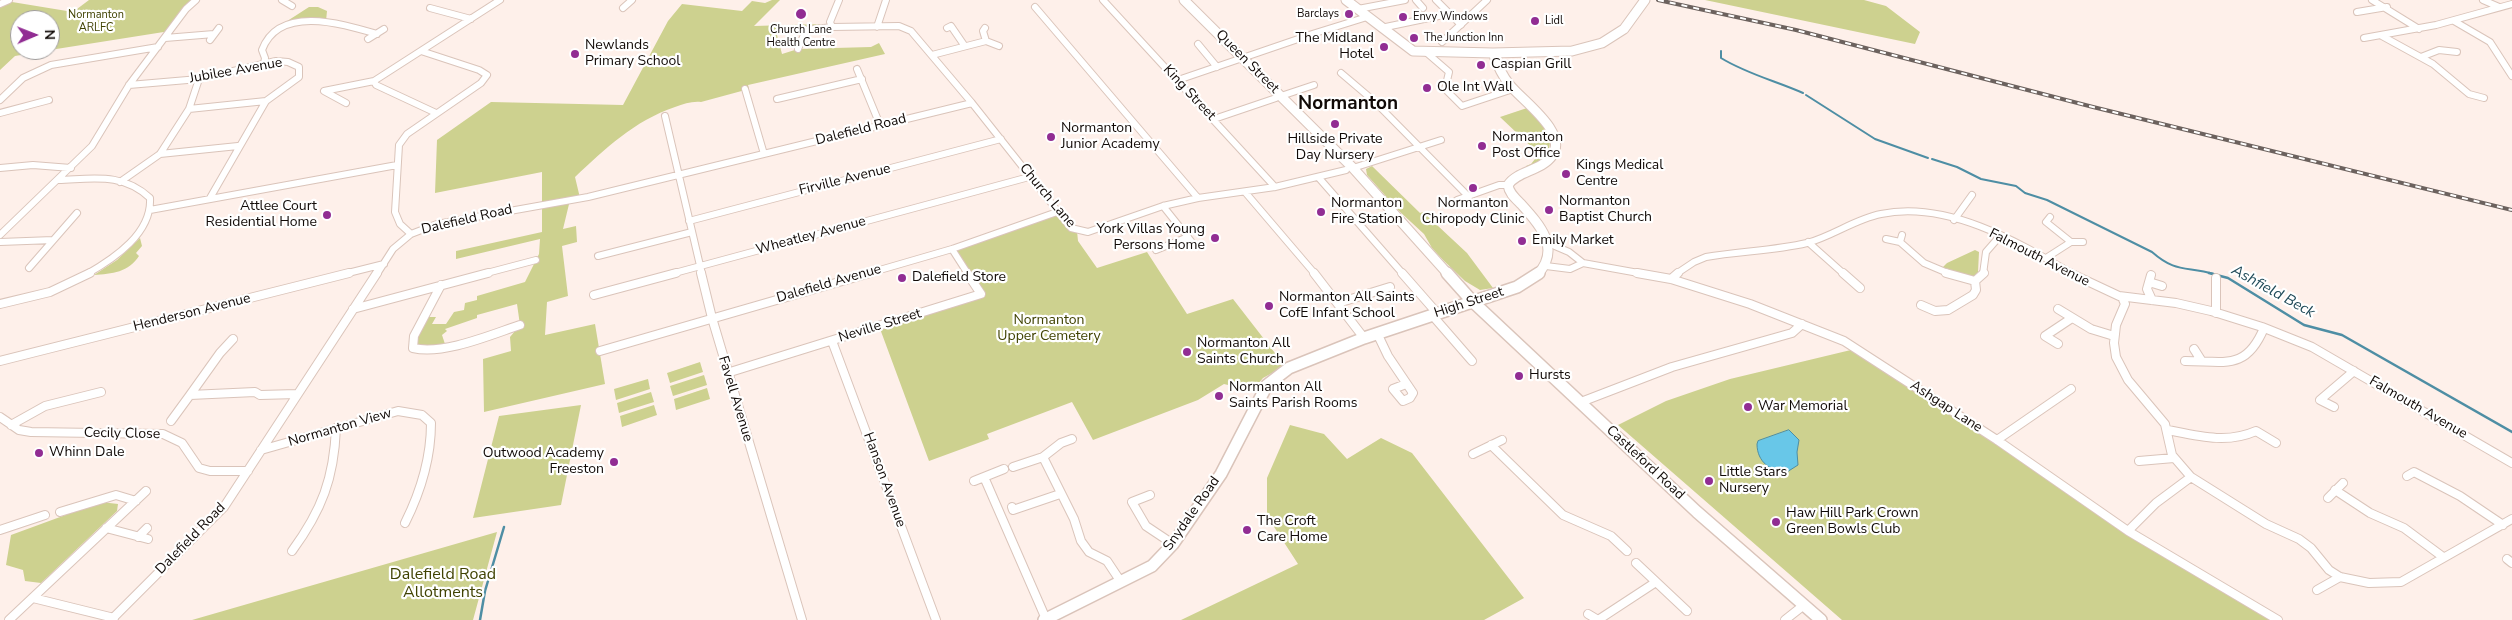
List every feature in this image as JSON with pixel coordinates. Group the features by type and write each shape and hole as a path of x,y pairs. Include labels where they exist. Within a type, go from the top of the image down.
{"street":[{"path":"0,4 9,0"},
{"path":"0,235 71,168 99,137 128,85 196,0"},
{"path":"282,0 292,6"},
{"path":"346,103 324,91 374,81 500,0"},
{"path":"623,8 632,0"},
{"path":"832,27 830,22 839,0"},
{"path":"877,27 886,8 886,0"},
{"name":"King Street","path":"1103,0 1275,187"},
{"name":"Queen Street","path":"1184,0 1350,169 1472,301"},
{"path":"1346,0 1409,50 1427,53 1572,51 1596,45 1613,38 1624,29 1643,3"},
{"path":"1358,9 1405,0"},
{"path":"1416,0 1422,8"},
{"path":"1436,0 1448,14 1462,25"},
{"path":"1442,42 1487,0"},
{"path":"2372,0 2387,7 2419,29"},
{"path":"2483,0 2499,7"},
{"path":"2364,38 2454,21 2512,4"},
{"path":"1035,7 1198,198"},
{"path":"2357,12 2387,7"},
{"path":"430,8 471,19"},
{"path":"1381,28 1448,14"},
{"path":"1309,35 1367,17"},
{"path":"264,64 265,58 262,50 267,40 280,30 297,24 326,21 377,34"},
{"path":"2454,21 2490,42 2512,76"},
{"name":"Church Lane","path":"798,49 806,30 832,27 899,26 908,29 972,103 1057,212 1071,228 1084,233 1163,206 1198,198 1245,192 1319,178 1441,140"},
{"path":"947,28 951,26 955,30 964,45"},
{"path":"210,40 219,28"},
{"path":"985,28 983,31 986,41"},
{"path":"368,39 384,29"},
{"path":"165,38 214,34"},
{"path":"2382,36 2421,57 2442,71 2473,98 2484,98"},
{"path":"1178,80 1301,38"},
{"path":"932,55 964,45 986,41 999,46"},
{"path":"1198,44 1217,67"},
{"path":"0,100 23,78 51,65 158,47"},
{"path":"2421,57 2438,50 2457,52"},
{"path":"411,234 400,224 395,212 398,144 436,113 481,84 487,76 479,70 421,51"},
{"path":"1427,53 1449,72 1445,90 1462,106 1513,90"},
{"path":"1493,53 1502,74 1513,90 1550,125 1558,144 1554,155 1545,166 1512,180 1508,185"},
{"name":"Jubilee Avenue","path":"128,85 199,78 264,64 288,62 299,67 300,72 292,84 266,101 238,146 210,198"},
{"path":"857,70 880,125"},
{"path":"1341,74 1374,101 1468,196"},
{"path":"120,182 160,154 189,108 199,78"},
{"path":"777,99 862,79"},
{"path":"374,81 376,85 436,113"},
{"path":"1214,119 1314,85"},
{"path":"745,89 764,154"},
{"path":"801,93 804,102"},
{"path":"0,113 50,100"},
{"path":"189,108 266,101"},
{"name":"Dalefield Road","path":"113,619 224,507 394,249 411,234 437,224 588,197 972,103"},
{"name":"Favell Avenue","path":"665,116 712,318 802,620"},
{"name":"Firville Avenue","path":"689,221 1001,139"},
{"path":"160,154 238,146"},
{"path":"0,168 33,165 71,168"},
{"path":"150,210 397,165"},
{"name":"Wheatley Avenue","path":"594,295 1029,177"},
{"path":"1319,178 1472,361"},
{"path":"0,304 34,297 80,279 127,245 145,226 150,210 149,197 136,185 120,182 58,180"},
{"path":"1457,200 1500,185 1508,185"},
{"path":"1508,185 1510,191 1542,228 1548,243 1549,258 1546,266 1570,269 1583,263 1565,249 1548,243"},
{"path":"1245,192 1330,291 1346,317 1364,338"},
{"path":"1954,220 1972,195"},
{"path":"1163,206 1196,246"},
{"name":"Dalefield Avenue","path":"600,351 952,249 1057,212"},
{"name":"Falmouth Avenue","path":"1671,279 1683,266 1708,256 1746,254 1808,242 1859,220 1890,212 1922,213 1954,220 2000,236 2046,258 2088,283 2122,297 2152,300 2216,313 2264,328 2312,347 2512,463"},
{"path":"29,268 77,213"},
{"path":"2038,221 2048,220 2052,229 2071,242 2083,242"},
{"path":"598,256 692,232"},
{"path":"1975,281 1984,273 1982,259 1984,252 2000,236"},
{"path":"1156,250 1188,237"},
{"path":"1886,240 1901,239 1917,258 1944,273 1975,281"},
{"path":"0,242 54,240"},
{"path":"1808,242 1860,288"},
{"path":"2046,258 2066,247 2071,242"},
{"name":"Neville Street","path":"727,373 981,294 952,249"},
{"path":"353,309 536,260"},
{"name":"Ashgap Lane","path":"1583,263 1671,279 1750,304 1855,347 1998,440 2128,531 2278,620"},
{"name":"Henderson Avenue","path":"0,361 384,264"},
{"name":"High Street","path":"1255,404 1267,385 1289,368 1377,333 1528,282 1537,277 1546,266"},
{"path":"2152,300 2147,288 2150,278 2162,286"},
{"path":"2216,278 2216,313"},
{"path":"1920,305 1932,316 1948,312 1973,295 1976,290 1975,281"},
{"path":"441,286 414,336 413,348 418,351 435,350 520,325"},
{"path":"1338,302 1390,287"},
{"path":"2122,297 2125,304 2116,323 2114,336 2115,357 2122,375 2163,420 2168,430 2174,458 2191,477 2266,524 2299,539 2311,548 2329,570 2340,577 2369,583 2401,582 2422,572 2443,557 2512,519"},
{"name":"Castleford Road","path":"1472,301 1697,512 1821,620"},
{"path":"2058,309 2091,329 2114,336"},
{"path":"2058,344 2045,336 2072,318"},
{"path":"1581,402 1672,366 1792,333 1802,324"},
{"path":"2185,361 2232,360 2245,356 2252,351 2264,328"},
{"path":"1377,333 1388,356 1406,384"},
{"path":"171,421 220,353 227,348 233,339"},
{"name":"Hanson Avenue","path":"832,341 936,620"},
{"path":"2194,349 2201,360"},
{"path":"2334,407 2320,400 2354,371"},
{"path":"1998,440 2071,389"},
{"path":"11,425 45,406 101,392"},
{"path":"190,395 255,392 260,395 297,394"},
{"name":"Snydale Road","path":"1045,620 1152,566 1173,544 1224,468 1255,404"},
{"name":"Normanton View","path":"262,450 398,411 422,415 431,423 431,439 425,475 405,523"},
{"name":"Cecily Close","path":"0,417 11,425 31,432 163,434 178,437 186,445 199,468 210,472 248,471"},
{"path":"292,551 316,518 326,498 335,461 336,428"},
{"path":"2168,430 2206,437 2235,438 2249,435 2256,431 2276,443"},
{"path":"1013,467 1043,457 1061,443 1072,439"},
{"path":"1472,454 1502,440"},
{"path":"1491,445 1562,515 1611,536 1627,551"},
{"path":"1043,457 1074,519 1077,533 1085,547 1107,561 1121,582"},
{"path":"2138,461 2148,458 2174,458"},
{"path":"974,482 1004,470"},
{"path":"2407,476 2414,472 2443,485 2461,495 2503,525"},
{"path":"2128,531 2156,503 2191,477"},
{"path":"984,478 1045,620"},
{"path":"2328,498 2343,483"},
{"path":"9,620 146,490"},
{"path":"2335,490 2370,513 2404,528 2443,557"},
{"path":"1012,507 1013,510 1060,494"},
{"path":"60,512 116,495 136,501"},
{"path":"1150,495 1132,502 1146,526 1173,544"},
{"path":"0,530 45,515"},
{"path":"106,528 148,539"},
{"path":"138,537 147,528"},
{"path":"1636,563 1687,611"},
{"path":"2317,590 2340,577"},
{"path":"1588,614 1598,620 1656,582"},
{"path":"33,598 113,619"},
{"path":"1785,620 1804,605"}],"green space":[{"name":"Normanton ARLFC","path":"89,0 196,0 170,31 60,49 60,10 10,10 11,60 0,70 0,4 6,1 73,12"},
{"path":"772,0 780,0 754,26 823,24 814,25 813,28 777,35 782,54 798,49 871,47 879,43 885,54 748,85 749,89 675,107 646,120 621,136 598,156 575,177 580,198 570,200 563,229 576,226 577,242 562,246 568,296 547,302 545,335 595,324 605,384 484,412 483,359 511,351 510,337 520,325 517,304 477,315 477,318 445,329 447,331 442,335 446,347 418,351 414,336 424,317 436,317 432,324 446,324 454,312 464,310 465,303 477,300 477,296 525,282 539,254 540,239 456,259 456,251 542,232 542,172 435,193 437,140 491,102 623,105 668,21 682,4 742,11 752,1 765,3"},
{"path":"1705,0 1864,0 1886,6 1920,32 1915,44"},
{"path":"309,7 318,7 327,11 326,21 278,27"},
{"path":"1527,108 1542,125 1550,140 1550,147 1546,154 1528,168 1526,166 1531,164 1539,154 1500,117"},
{"path":"1372,166 1420,213 1423,212 1467,253 1493,288 1480,290 1465,281 1444,261 1432,248 1424,234 1399,211 1367,175 1366,169"},
{"name":"Normanton Upper Cemetery","path":"1057,212 1077,231 1078,241 1097,268 1147,252 1187,314 1233,299 1285,366 1263,378 1252,391 1224,384 1198,400 1093,440 1072,402 987,434 989,439 929,461 879,326 981,294 952,249"},
{"path":"140,238 142,246 136,253 139,256 130,266 114,273 94,275 117,260"},
{"path":"1975,250 1979,252 1978,272 1971,279 1942,268 1947,263"},
{"path":"1855,349 1975,428 2122,531 2271,620 1842,620 1618,425 1666,401 1730,379"},
{"path":"700,362 703,372 670,383 667,373"},
{"path":"704,375 707,385 673,396 670,386"},
{"path":"648,379 650,389 616,400 614,389"},
{"path":"707,388 710,399 676,410 674,399"},
{"path":"651,392 654,402 619,413 617,403"},
{"path":"581,405 561,505 473,518 499,416"},
{"path":"654,405 657,415 622,427 620,416"},
{"path":"1290,425 1324,434 1347,459 1381,438 1412,453 1524,598 1484,620 1181,620 1298,564 1267,516 1267,478"},
{"path":"101,502 118,504 117,511 41,583 25,581 23,570 6,565 11,535"},
{"name":"Dalefield Road Allotments","path":"497,532 473,620 192,620"}],"water":[{"path":"1789,430 1799,440 1797,452 1798,465 1787,472 1781,472 1770,468 1762,461 1757,444 1758,441"}],"waterway":[{"name":"Ashfield Beck","path":"1721,51 1721,58 1731,64 1803,93"},
{"name":"Ashfield Beck","path":"1806,95 1875,139 1928,158"},
{"name":"Ashfield Beck","path":"1932,159 1957,167 1981,179 2016,186 2025,193 2047,200 2152,252 2168,263 2181,268 2209,273"},
{"name":"Ashfield Beck","path":"2209,273 2214,274"},
{"name":"Ashfield Beck","path":"2209,273 2228,278 2304,325 2342,335 2512,432"},
{"path":"480,620 485,591 504,527"}],"railway":[{"path":"1658,0 1796,30 2093,107 2512,210"}],"place":[{"name":"Church Lane Health Centre","path":"801,14"},
{"name":"Barclays","path":"1349,14"},
{"name":"Envy Windows","path":"1403,17"},
{"name":"Lidl","path":"1535,21"},
{"name":"The Junction Inn","path":"1414,38"},
{"name":"The Midland Hotel","path":"1384,47"},
{"name":"Newlands Primary School","path":"575,54"},
{"name":"Caspian Grill","path":"1481,65"},
{"name":"Ole Int Wall","path":"1427,88"},
{"name":"Hillside Private Day Nursery","path":"1335,124"},
{"name":"Normanton Junior Academy","path":"1051,137"},
{"name":"Normanton Post Office","path":"1482,146"},
{"name":"Kings Medical Centre","path":"1566,174"},
{"name":"Normanton Chiropody Clinic","path":"1473,188"},
{"name":"Normanton Baptist Church","path":"1549,210"},
{"name":"Normanton Fire Station","path":"1321,212"},
{"name":"Attlee Court Residential Home","path":"327,215"},
{"name":"York Villas Young Persons Home","path":"1215,238"},
{"name":"Emily Market","path":"1522,241"},
{"name":"Dalefield Store","path":"902,278"},
{"name":"Normanton All Saints CofE Infant School","path":"1269,306"},
{"name":"Normanton All Saints Church","path":"1187,352"},
{"name":"Hursts","path":"1519,376"},
{"name":"Normanton All Saints Parish Rooms","path":"1219,396"},
{"name":"War Memorial","path":"1748,407"},
{"name":"Whinn Dale","path":"39,453"},
{"name":"Outwood Academy Freeston","path":"614,462"},
{"name":"Little Stars Nursery","path":"1709,481"},
{"name":"Haw Hill Park Crown Green Bowls Club","path":"1776,522"},
{"name":"The Croft Care Home","path":"1247,530"}],"district":[{"name":"Normanton","path":"1348,104"}]}
